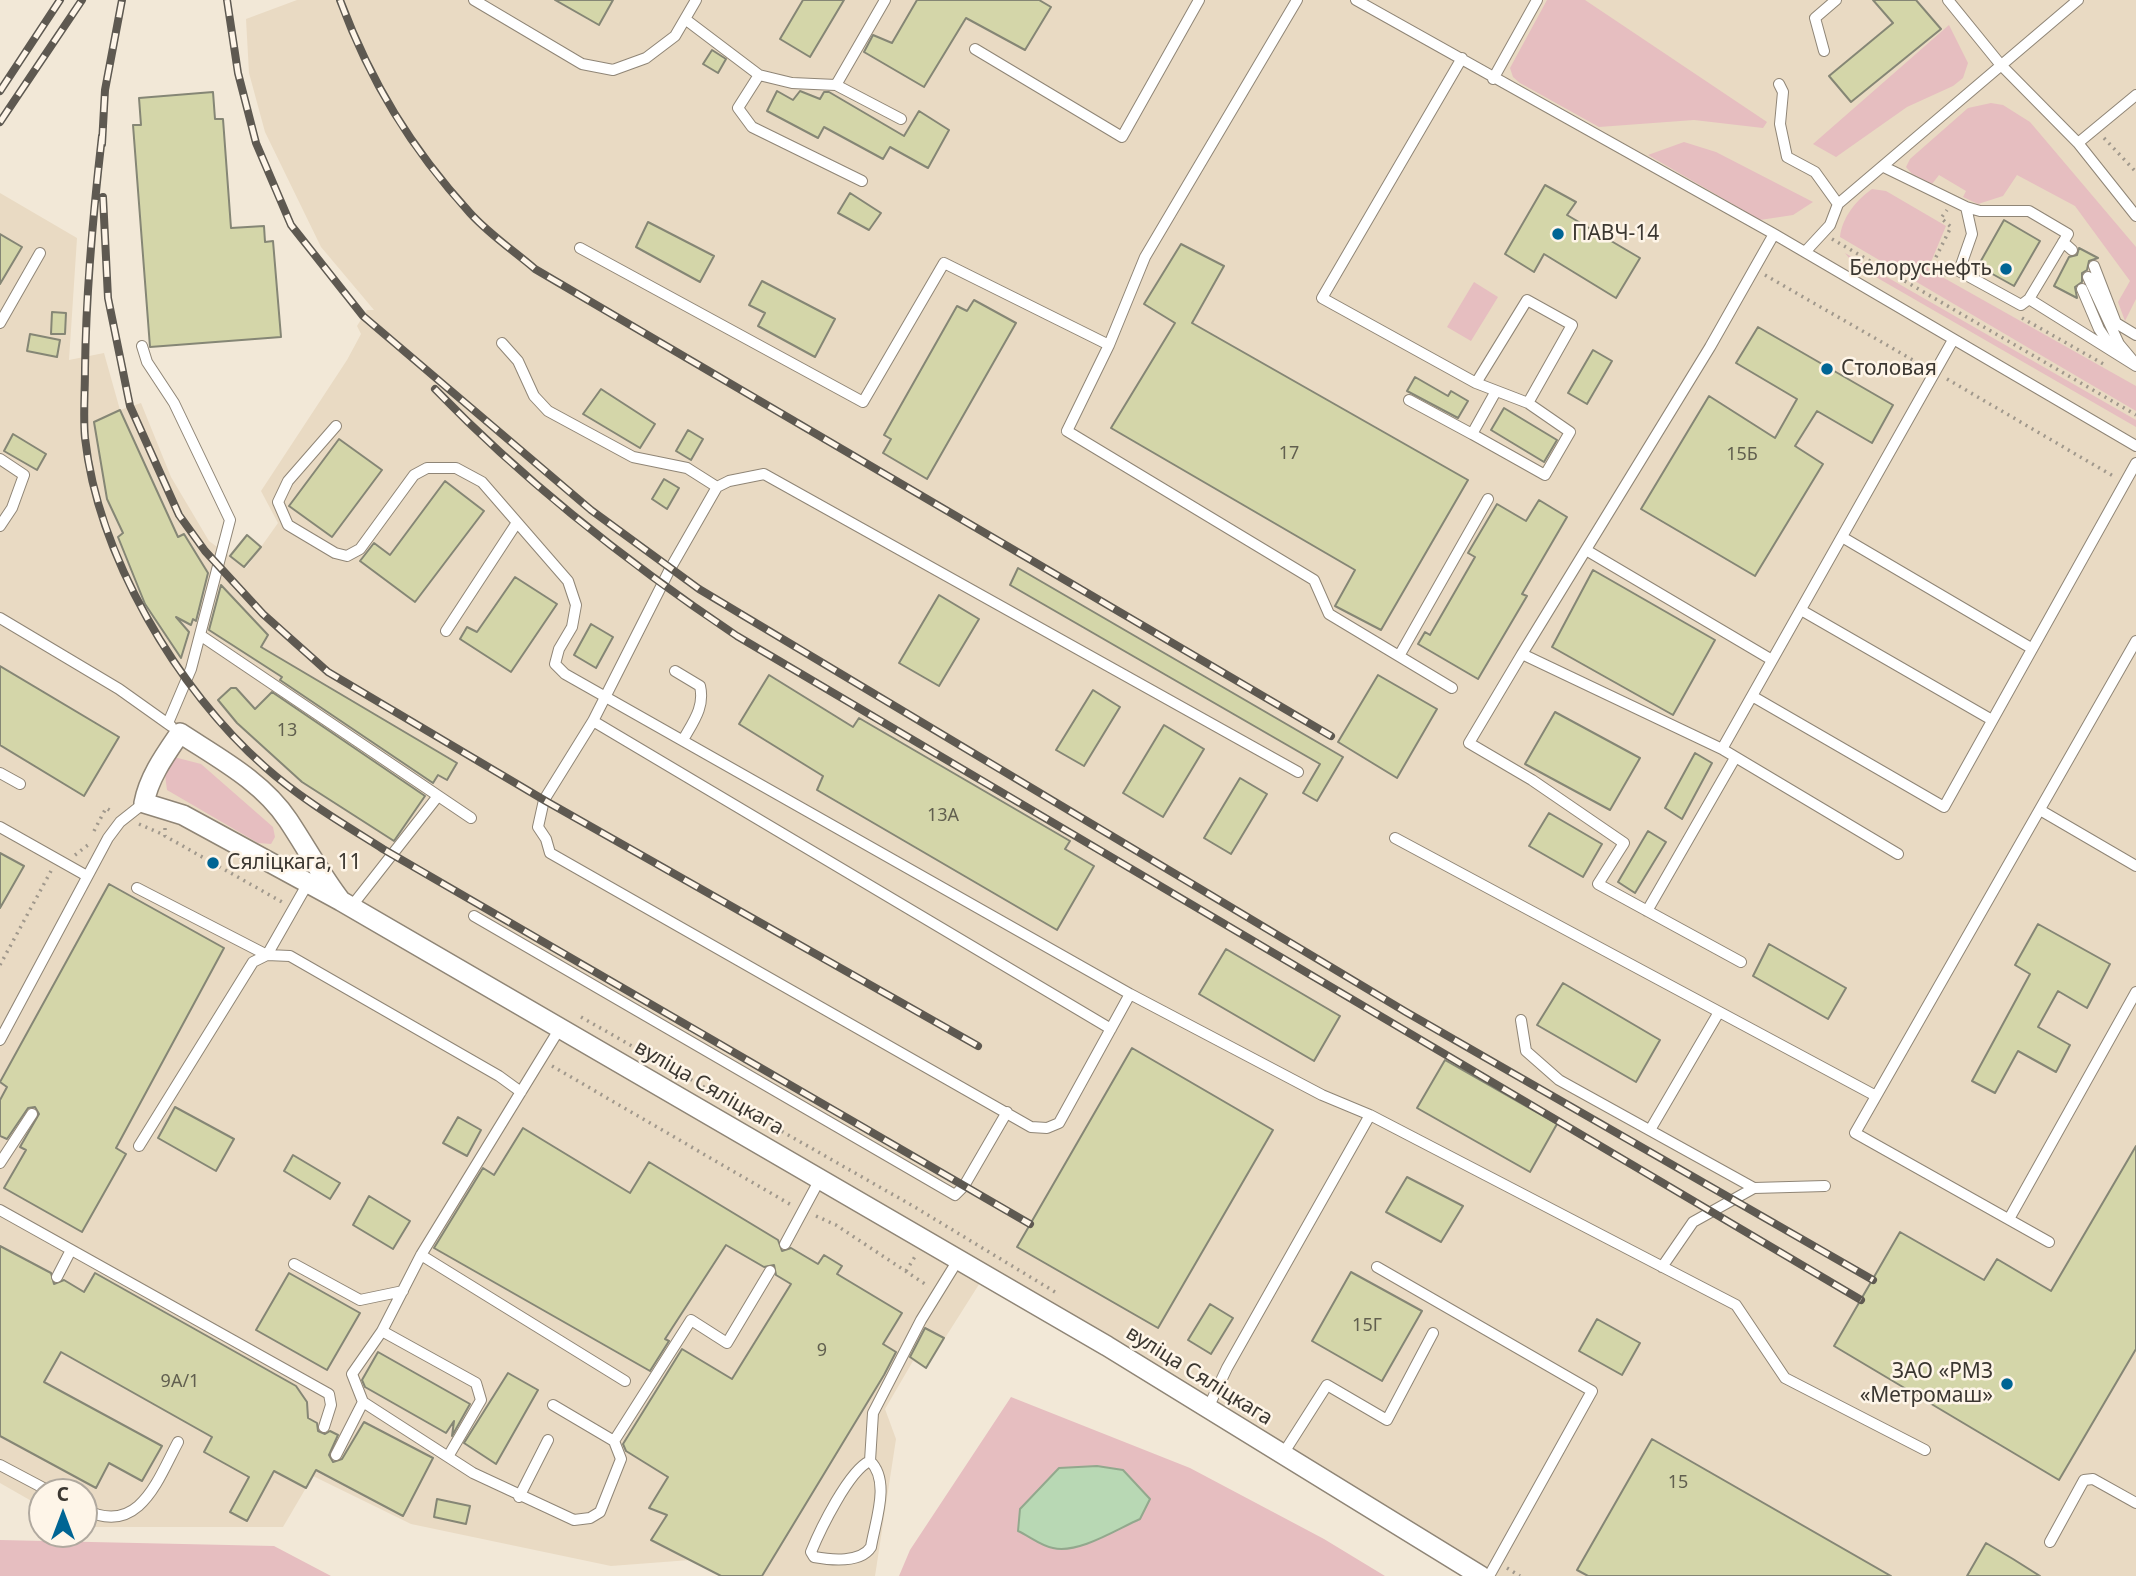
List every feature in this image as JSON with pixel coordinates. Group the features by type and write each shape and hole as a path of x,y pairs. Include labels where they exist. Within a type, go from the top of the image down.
{"street":[{"path":"144,803 146,790 174,728 264,792 288,820 323,878 346,904"},
{"name":"вуліца Сяліцкага","path":"144,803 183,815 346,904 1208,1408 1481,1576"}],"lane":[{"path":"474,0 582,64 613,70 646,58 675,36 696,0"},
{"path":"836,85 885,0"},
{"path":"975,49 1122,137 1199,0"},
{"path":"1297,0 1145,257 1109,345 1067,431 1314,580 1329,614 1452,688"},
{"path":"1356,0 1774,234 2136,446"},
{"path":"1493,79 1537,0"},
{"path":"1824,51 1815,18 1836,0"},
{"path":"1948,0 2000,64 2078,143 2136,216"},
{"path":"1805,252 1830,225 1838,204 2078,0"},
{"path":"685,19 758,75 792,83 836,85 901,119"},
{"path":"1409,400 1545,475 1570,432 1528,403 1476,383 1322,298 1462,58"},
{"path":"758,75 738,108 752,127 862,181"},
{"path":"1779,84 1783,92 1780,124 1787,157 1815,172 1838,204"},
{"path":"2078,143 2136,95"},
{"path":"1884,167 1966,207 1980,211 2029,211 2068,234 2029,299 2021,305 1959,271 1972,234 1966,207"},
{"path":"1741,962 1598,884 1624,843 1532,780 1469,743 1710,347 1774,234"},
{"path":"2063,242 2072,250"},
{"path":"580,248 863,402 944,263 1109,345"},
{"path":"0,323 40,253"},
{"path":"2056,254 2066,261"},
{"path":"2094,265 2116,323 2136,335"},
{"path":"2049,266 2060,273"},
{"path":"2088,277 2119,344 2136,366"},
{"path":"2082,289 2099,328 2116,355"},
{"path":"2029,299 2136,366"},
{"path":"1476,383 1527,300 1572,325 1528,403"},
{"path":"1722,749 1953,340"},
{"path":"502,343 518,361 534,396 548,411 633,457 688,468 717,487"},
{"path":"0,618 118,689 174,728 230,520 174,403 146,362 142,346"},
{"path":"1472,434 1496,391"},
{"path":"336,426 288,481 278,502 288,525 347,556 360,549 414,475 427,467 456,468 482,482 568,582 576,605 572,627 559,649 555,664 565,674 1130,995 1322,1095 1370,1115 1736,1305 1785,1378 1925,1450"},
{"path":"0,459 24,475 12,508 0,526"},
{"path":"1752,696 1944,807 2136,463"},
{"path":"1130,995 1059,1123 1047,1128 1031,1127 550,853 546,839 538,827 544,800 593,721 604,695 717,487 729,481 764,474 1298,772"},
{"path":"1399,656 1488,499"},
{"path":"446,631 516,524"},
{"path":"1842,537 2031,648"},
{"path":"1586,550 1772,660"},
{"path":"1801,610 1992,720"},
{"path":"200,635 471,818"},
{"path":"2049,1242 1855,1133 2136,641"},
{"path":"1522,654 1722,749 1898,854"},
{"path":"675,671 700,686 702,693 702,705 683,740"},
{"path":"593,721 1111,1029"},
{"path":"1647,911 1735,758"},
{"path":"0,774 19,784"},
{"path":"346,904 438,796"},
{"path":"0,1038 87,876 120,822 144,803"},
{"path":"2039,810 2135,862"},
{"path":"0,827 87,876"},
{"path":"1395,838 1876,1096"},
{"path":"139,1146 253,962 267,955 308,883"},
{"path":"137,888 267,955 290,956 499,1076 520,1092"},
{"path":"474,916 955,1195 964,1186 1007,1112"},
{"path":"2009,1219 2136,992"},
{"path":"1650,1130 1718,1012"},
{"path":"1521,1020 1526,1051 1559,1080 1754,1188"},
{"path":"553,1405 614,1441 621,1459 600,1512 590,1518 574,1520 519,1497 473,1473 449,1455 363,1402 352,1374 382,1331 421,1255 560,1028"},
{"path":"0,1163 32,1114"},
{"path":"1208,1408 1227,1368 1370,1115"},
{"path":"785,1244 820,1179"},
{"path":"1662,1267 1693,1222 1754,1188 1825,1186"},
{"path":"0,1210 329,1394 331,1405 324,1427"},
{"path":"57,1277 71,1250"},
{"path":"421,1255 625,1381"},
{"path":"870,1461 856,1471 823,1527 811,1552 814,1557 858,1557 866,1555 871,1547 881,1485 877,1468 870,1461 873,1413 958,1260"},
{"path":"294,1264 360,1300 403,1291"},
{"path":"1377,1267 1592,1391 1489,1576"},
{"path":"614,1441 691,1320 727,1343 770,1271"},
{"path":"382,1331 475,1383 480,1391 481,1400 449,1455"},
{"path":"1283,1454 1327,1385 1387,1420 1433,1333"},
{"path":"336,1455 363,1402"},
{"path":"519,1497 548,1440"},
{"path":"98,1512 116,1517 144,1505 178,1442"},
{"path":"0,1465 28,1480"},
{"path":"2050,1542 2084,1480 2093,1479 2136,1503"}],"path":[{"path":"2095,129 2136,173"},
{"path":"1821,233 2136,415"},
{"path":"164,811 165,836 292,907"},
{"path":"542,1058 559,1072 803,1211 836,1224 938,1293"}],"shaded area":[{"path":"297,0 2136,0 2136,1576 1492,1576 990,1267 926,1368 913,1361 885,1409 896,1439 875,1576 721,1576 690,1560 611,1566 411,1524 313,1476 283,1527 98,1527 98,1478 28,1478 28,1499 0,1483 0,193 77,238 69,360 104,353 120,410 141,403 171,477 209,541 246,568 278,523 261,491 347,360 361,334 357,326 367,310 374,310 321,247 265,132 249,73 246,19"},
{"path":"1547,0 1585,0 1767,122 1763,128 1694,120 1599,127 1513,77 1510,68"},
{"path":"1949,25 1968,63 1963,78 1953,86 1907,107 1836,157 1813,144"},
{"path":"1991,103 2003,105 2030,122 2136,247 2136,299 2125,321 2118,302 2130,281 2075,206 2017,175 2003,196 1978,204 1963,197 1966,191 1939,175 1932,184 1912,174 1906,167 1910,159 1968,108"},
{"path":"1684,142 1716,152 1813,202 1793,215 1760,220 1648,155"},
{"path":"1872,189 1886,191 1946,226 1928,269 2136,386 2136,411 1840,237 1851,210"},
{"path":"1845,253 2136,420 2136,427 1855,265"},
{"path":"1474,282 1498,297 1471,341 1447,327"},
{"path":"174,757 201,764 273,827 275,837 271,844 258,843 167,790 165,775"},
{"path":"1011,1397 1190,1468 1324,1539 1385,1576 899,1576 910,1550"},
{"path":"1097,1466 1123,1470 1150,1499 1140,1519 1086,1544 1063,1549 1044,1545 1018,1531 1020,1509 1059,1468"},
{"path":"0,1540 28,1541 28,1548 98,1548 98,1542 274,1546 331,1576 0,1576"}],"building":[{"path":"555,0 613,0 599,25"},
{"path":"803,0 844,0 810,57 780,39"},
{"path":"917,0 1039,0 1051,7 1025,50 966,18 924,87 864,52 873,35 892,43"},
{"path":"1873,0 1916,0 1941,29 1851,102 1829,76 1893,23"},
{"path":"712,50 726,59 718,73 703,64"},
{"path":"777,91 793,100 800,91 820,99 824,92 829,92 904,136 919,111 949,130 928,168 890,147 883,159 824,127 818,138 767,111"},
{"path":"213,92 215,119 223,119 231,228 264,226 265,242 273,241 281,337 150,347 133,125 141,125 139,98"},
{"name":"ПАВЧ-14","path":"1545,185 1576,202 1567,215 1640,258 1616,298 1544,254 1534,272 1505,254"},
{"path":"850,193 881,213 869,230 838,213"},
{"path":"2004,220 2040,241 2014,286 1978,266"},
{"path":"648,222 714,256 700,282 636,247"},
{"path":"0,234 22,247 0,284"},
{"path":"1181,244 1224,266 1192,323 1468,480 1381,630 1335,606 1355,570 1111,428 1175,323 1144,304"},
{"path":"2079,248 2098,258 2089,261 2087,270 2082,273 2082,282 2075,287 2077,298 2054,286 2069,257 2077,255"},
{"path":"762,281 835,319 815,357 758,326 765,313 749,305"},
{"path":"974,300 1016,323 927,479 883,453 891,439 884,435 957,306 967,311"},
{"path":"52,312 66,313 65,334 51,334"},
{"path":"1758,327 1893,405 1872,443 1817,411 1795,446 1823,464 1755,576 1641,509 1709,396 1775,438 1797,399 1736,363"},
{"path":"30,334 60,340 57,357 27,351"},
{"path":"1593,350 1612,361 1587,404 1568,393"},
{"path":"1415,377 1448,396 1451,391 1468,401 1458,418 1407,391"},
{"path":"601,389 655,424 640,448 583,414"},
{"path":"1504,408 1557,440 1544,462 1491,430"},
{"path":"120,410 178,537 184,534 208,573 196,621 193,619 191,625 176,617 189,632 181,658 145,604 118,537 123,533 107,499 94,422"},
{"path":"688,430 703,439 691,460 676,451"},
{"path":"13,434 46,454 37,470 4,451"},
{"path":"339,439 382,470 332,537 289,506"},
{"path":"664,479 679,488 667,509 652,499"},
{"path":"445,481 484,511 415,602 360,561 374,543 390,555"},
{"path":"1539,500 1567,517 1522,594 1527,596 1478,679 1418,644 1425,632 1430,635 1475,557 1468,553 1497,504 1526,521"},
{"path":"247,535 261,547 244,567 230,556"},
{"path":"1018,568 1343,757 1317,801 1303,793 1320,764 1010,585"},
{"path":"1593,570 1715,640 1673,715 1552,647"},
{"path":"515,577 557,604 511,672 460,639 467,627 477,632"},
{"path":"221,585 268,635 261,647 457,763 447,780 438,775 433,783 280,680 282,677 209,630"},
{"path":"939,595 979,619 939,686 899,663"},
{"path":"591,624 613,637 596,668 574,655"},
{"path":"0,666 119,737 84,796 0,745"},
{"path":"769,675 853,727 859,718 1070,841 1065,849 1094,866 1057,930 817,790 823,776 739,724"},
{"path":"1378,675 1437,709 1397,778 1338,742"},
{"path":"231,688 236,688 255,709 272,692 425,796 394,841 302,782 237,723 218,700"},
{"path":"1093,690 1120,707 1084,766 1056,750"},
{"path":"1555,712 1640,758 1610,810 1525,764"},
{"path":"1164,725 1204,749 1163,817 1123,793"},
{"path":"1695,753 1712,763 1682,819 1665,808"},
{"path":"1240,778 1267,794 1231,854 1204,838"},
{"path":"1549,813 1602,844 1583,877 1529,846"},
{"path":"1648,831 1666,842 1635,893 1618,882"},
{"path":"0,853 24,866 0,908"},
{"path":"109,884 224,948 116,1148 126,1154 82,1232 4,1188 26,1150 20,1147 39,1114 35,1107 28,1108 7,1139 0,1136 0,1100 7,1087 0,1082"},
{"path":"2038,924 2110,964 2087,1008 2058,991 2038,1027 2070,1045 2056,1072 2018,1051 1995,1093 1972,1081 2030,974 2015,965"},
{"path":"1769,944 1846,988 1828,1019 1753,976"},
{"path":"1226,949 1340,1016 1314,1061 1199,994"},
{"path":"1563,983 1660,1040 1636,1082 1537,1025"},
{"path":"1132,1048 1273,1130 1158,1328 1017,1247"},
{"path":"1445,1060 1557,1124 1530,1172 1417,1108"},
{"path":"175,1107 234,1139 216,1171 158,1138"},
{"path":"458,1117 481,1130 467,1156 443,1143"},
{"path":"523,1128 630,1193 649,1162 778,1240 782,1251 791,1248 818,1264 824,1255 842,1266 837,1274 902,1313 883,1344 896,1352 884,1375 762,1576 721,1576 651,1540 667,1515 649,1508 668,1477 626,1451 623,1444 682,1349 732,1379 791,1284 776,1275 774,1265 764,1267 726,1245 665,1339 669,1341 650,1371 434,1248 483,1168 494,1175"},
{"name":"ЗАО «РМЗ «Метромаш»","path":"2136,1146 2136,1349 2059,1480 1834,1346 1900,1232 1984,1280 1997,1259 2051,1291"},
{"path":"293,1155 340,1183 330,1199 284,1171"},
{"path":"1407,1177 1463,1206 1441,1242 1386,1212"},
{"path":"369,1196 410,1221 393,1249 353,1225"},
{"path":"0,1246 51,1273 54,1284 64,1280 84,1292 95,1273 296,1386 307,1402 308,1418 317,1423 318,1431 325,1434 330,1431 338,1435 329,1455 333,1462 342,1459 364,1422 433,1458 403,1516 316,1470 306,1488 274,1471 247,1521 230,1512 249,1477 204,1452 212,1437 61,1352 44,1382 162,1446 142,1481 109,1463 98,1484 98,1478 78,1478 0,1436"},
{"path":"1351,1272 1422,1311 1382,1381 1312,1341"},
{"path":"289,1273 360,1313 327,1370 256,1330"},
{"path":"1210,1304 1233,1318 1211,1354 1188,1340"},
{"path":"1597,1319 1640,1343 1622,1375 1579,1351"},
{"path":"925,1328 944,1338 926,1368 910,1357"},
{"path":"378,1352 470,1404 452,1436 454,1421 446,1433 365,1387 362,1380"},
{"path":"508,1373 538,1390 496,1464 464,1443"},
{"path":"1652,1439 1891,1576 1588,1576 1577,1570"},
{"path":"437,1499 470,1506 466,1524 434,1517"},
{"path":"1986,1543 2013,1559 2040,1576 1967,1576"}],"railway":[{"path":"0,91 60,0"},
{"path":"0,122 82,0"},
{"path":"102,144 105,90 122,0"},
{"path":"227,0 238,73 256,143 291,225 363,316 591,510 699,589 1406,1012 1873,1280"},
{"path":"340,0 379,87 429,164 477,221 535,269 1331,736"},
{"path":"102,136 90,252 85,438 93,483 106,528 124,573 147,618 202,700 265,767 352,830 1030,1224"},
{"path":"103,197 108,298 130,406 179,515 205,551 263,614 328,672 544,800 978,1046"},
{"path":"435,389 505,457 579,520 657,580 737,636 1861,1300"}],"place":[{"name":"ПАВЧ-14","path":"1558,234"},
{"name":"Белоруснефть","path":"2006,269"},
{"name":"Столовая","path":"1827,369"},
{"name":"Сяліцкага, 11","path":"213,863"},
{"name":"ЗАО «РМЗ «Метромаш»","path":"2007,1384"}]}
